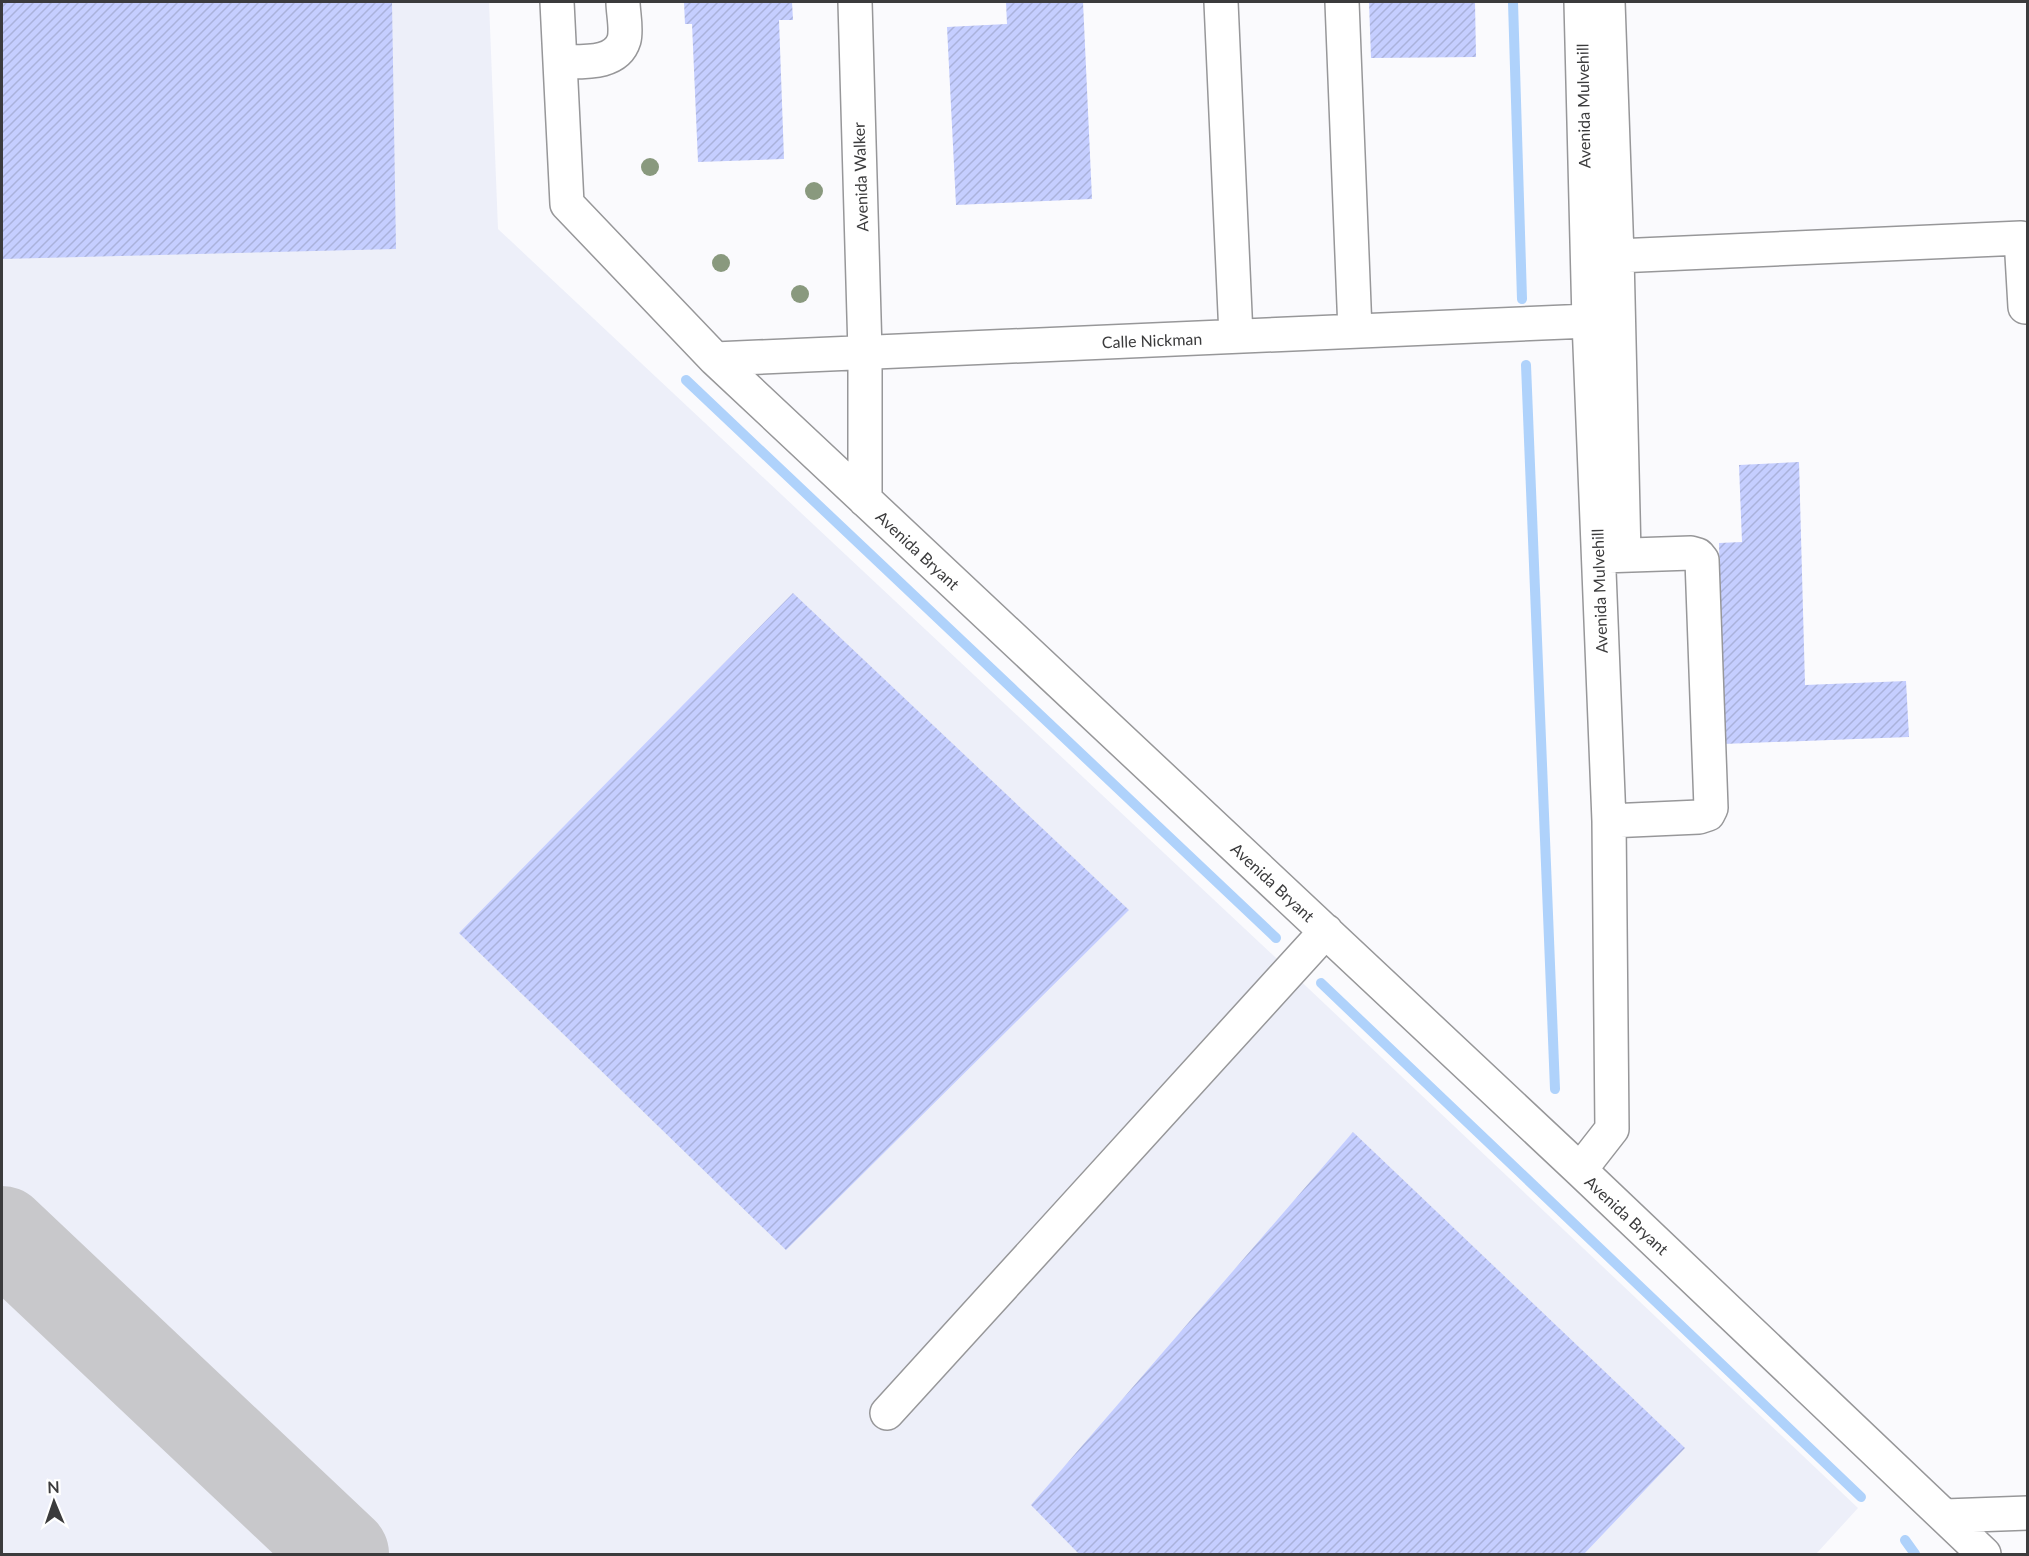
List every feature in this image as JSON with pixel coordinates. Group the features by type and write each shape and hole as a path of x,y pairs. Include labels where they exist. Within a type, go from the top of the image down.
{"street":[{"path":"557,2 560,62 602,60 611,56 621,46 624,38 623,2"},
{"name":"Avenida Walker","path":"855,2 864,352 865,500"},
{"path":"1221,2 1236,336"},
{"path":"1342,2 1355,331"},
{"name":"Avenida Mulvehill","path":"1580,1170 1612,1129 1608,821 1610,555 1589,321 1581,2"},
{"path":"1608,2 1617,256 1610,555 1691,553 1698,555 1702,560 1711,808 1708,814 1699,817 1608,821"},
{"name":"Avenida Bryant","path":"560,62 567,204 715,359 1580,1170 1984,1554"},
{"path":"1617,256 2021,238 2026,307"},
{"name":"Calle Nickman","path":"715,359 1589,321"},
{"path":"887,1413 1326,932"},
{"path":"1945,1516 2028,1513"}],"shaded area":[{"path":"2,2 489,2 498,229 1290,971 1858,1508 1816,1554 2,1554"}],"building":[{"path":"2,2 392,2 396,249 2,259"},
{"path":"684,2 792,2 793,20 779,20 784,159 698,162 692,24 685,24"},
{"path":"1006,2 1083,2 1092,199 956,205 947,27 1007,24"},
{"path":"1369,2 1475,2 1476,57 1371,58"},
{"path":"1799,462 1805,685 1906,681 1909,737 1723,744 1719,543 1742,542 1739,465"},
{"path":"793,593 1129,910 786,1250 459,933"},
{"path":"1353,1132 1685,1448 1584,1554 1079,1554 1031,1505"}],"waterway":[{"path":"1513,2 1522,299"},
{"path":"1526,365 1555,1089"},
{"path":"686,380 1276,938"},
{"path":"1321,983 1861,1497"},
{"path":"1905,1540 1915,1554"}],"taxiway":[{"path":"2,1233 342,1554"}]}
